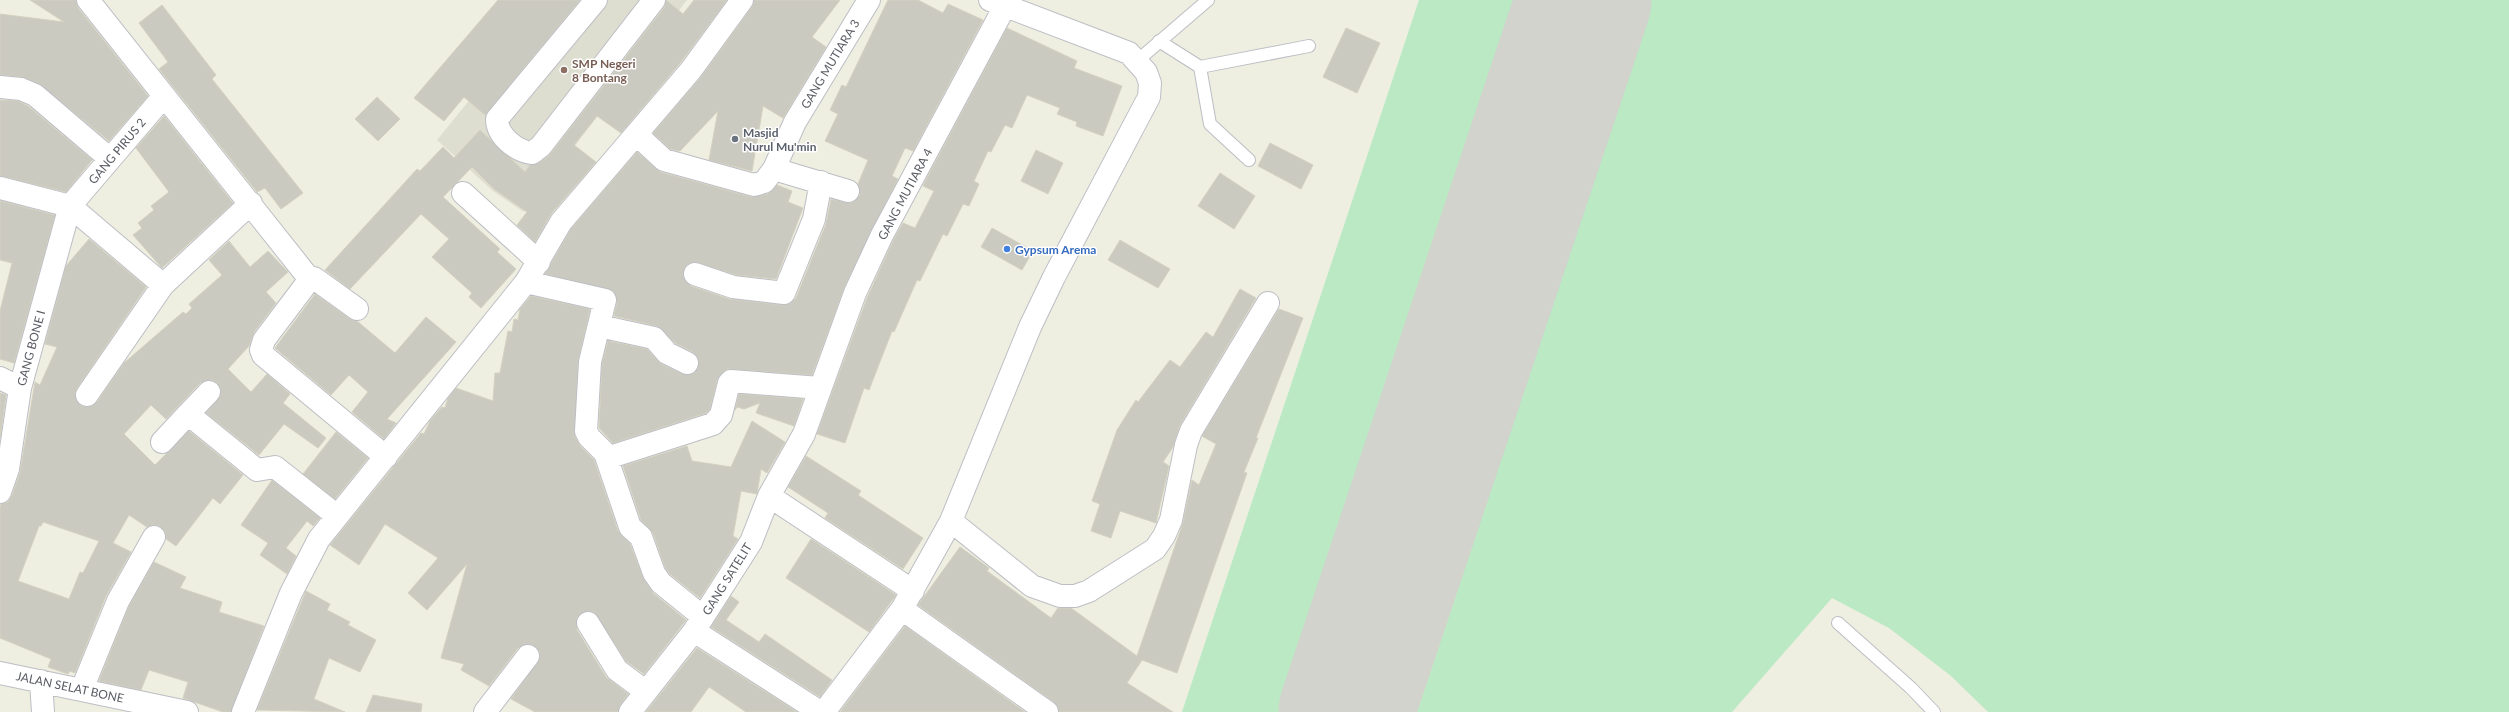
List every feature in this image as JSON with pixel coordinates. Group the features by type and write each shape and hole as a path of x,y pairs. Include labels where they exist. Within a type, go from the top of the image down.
{"street":[{"path":"88,0 251,203 308,277 314,278 357,310"},
{"path":"596,0 497,119 497,127 505,138 522,152 532,153 541,146 654,0"},
{"path":"243,712 299,575 319,539 526,282 561,222 691,70 742,0"},
{"name":"GANG MUTIARA 3","path":"774,169 790,132 869,0"},
{"path":"824,712 908,600 951,521 1030,327 1054,277 1149,97 1150,83 1146,72 1137,60 1129,53 996,2"},
{"name":"GANG MUTIARA 4","path":"820,388 855,293 996,2"},
{"path":"0,87 21,89 35,95 110,159"},
{"name":"GANG PIRUS 2","path":"70,206 164,96"},
{"path":"636,134 664,160 754,185 764,182 774,169 848,191"},
{"path":"695,274 733,287 784,292 814,219 821,182"},
{"path":"0,188 70,206 163,285"},
{"path":"463,193 538,262"},
{"path":"87,394 163,285 251,203"},
{"name":"GANG BONE I","path":"0,492 8,469 20,388 70,206"},
{"path":"308,277 307,283 264,340 261,350 263,355 386,457"},
{"path":"526,282 603,298 606,302 590,362 586,431 607,458 630,527 641,537 654,573 698,624 820,712"},
{"path":"951,521 1032,586 1060,596 1075,596 1090,591 1154,549 1171,520 1186,445 1191,431 1268,303"},
{"path":"599,326 654,338 667,353 687,363"},
{"path":"0,378 20,388"},
{"path":"607,458 713,424 721,415 729,383 731,381 820,388"},
{"name":"GANG SATELIT","path":"630,712 698,624 751,542 768,496 804,434 820,388"},
{"path":"162,442 209,392"},
{"path":"188,414 258,470 275,467 337,516"},
{"path":"768,496 908,600 1047,712"},
{"path":"82,689 118,601 154,537"},
{"path":"588,623 617,670 645,692"},
{"path":"485,712 528,656"},
{"name":"JALAN SELAT BONE","path":"0,672 82,689 145,707 188,712"},
{"path":"41,681 43,712"}],"lane":[{"path":"1137,60 1208,0"},
{"path":"1159,41 1200,67 1309,46"},
{"path":"1200,67 1210,124 1249,160"},
{"path":"1838,623 1911,688 1934,712"}],"shaded area":[{"name":"SMP Negeri 8 Bontang","path":"551,0 687,0 524,212 493,191 437,140"}],"green space":[{"path":"1419,0 1548,0 1309,712 1182,712"},
{"path":"1622,0 2509,0 2509,712 1988,712 1951,676 1889,628 1832,598 1732,712 1383,712"}],"building":[{"path":"30,0 76,0 78,8 148,96 109,141 40,84 22,77 0,75 0,14 64,22"},
{"path":"498,0 580,0 485,115 464,97 444,121 414,98"},
{"path":"666,0 683,14 694,0 727,0 681,62 621,133 597,116 574,145 596,162 551,214 535,242 517,225 527,212 494,189 472,167 443,197 500,249 497,252 516,269 481,308 469,297 472,293 432,257 449,239 421,214 350,289 325,270 417,169 420,171 443,147 454,158 480,130 525,172 530,165 539,163 549,156 664,8"},
{"path":"754,0 840,0 812,37 826,47 783,118 763,106 752,171 709,160 718,111 680,151 670,149 653,133 701,77 752,7"},
{"path":"888,0 918,0 943,13 948,4 983,20 913,151 905,148 892,176 898,179 844,288 812,375 727,369 717,380 710,409 706,413 613,443 599,428 602,364 608,341 647,349 661,364 682,374 694,373 699,362 693,352 675,343 657,326 614,316 617,303 613,291 545,274 571,229 637,152 660,172 751,197 768,194 777,185 792,191 788,202 803,208 776,279 736,275 693,262 687,265 683,276 691,286 729,299 783,305 791,303 796,298 826,224 831,199 851,203 860,195 858,184 868,160 825,141 838,114 830,110 842,85 846,87"},
{"path":"162,5 216,75 212,79 303,193 281,209 265,188 257,192 159,69 168,62 139,23"},
{"path":"1007,28 1077,61 1074,68 1122,86 1103,136 1076,126 1077,122 1057,114 1060,108 1027,95 1012,128 1005,125 991,152 988,151 974,181 979,184 969,206 963,204 947,236 943,234 920,281 917,280 894,332 892,331 869,390 864,388 845,443 817,434 867,298 893,241 903,223 915,228 934,191 923,186"},
{"path":"1346,28 1380,43 1357,93 1323,77"},
{"path":"377,97 400,119 378,141 355,119"},
{"path":"0,100 18,101 28,106 92,160 66,192 0,176"},
{"path":"164,116 233,203 162,268 133,235 142,228 138,223 154,210 151,206 169,192 136,148"},
{"path":"1270,143 1313,165 1301,189 1258,166"},
{"path":"1036,150 1063,163 1048,194 1021,181"},
{"path":"1220,173 1255,196 1234,229 1198,206"},
{"path":"0,201 55,215 14,363 0,359 0,311 12,263 0,260"},
{"name":"Gypsum Arema","path":"992,228 1033,251 1022,270 981,247"},
{"path":"89,239 146,287 77,388 75,394 80,405 86,407 97,402 124,363 183,312 186,314 192,308 189,304 222,275 209,260 229,241 250,267 268,251 288,272 266,292 276,303 254,332 249,346 228,369 251,392 267,374 290,394 283,403 326,438 318,448 284,424 259,455 206,413 221,395 218,383 212,380 200,383 166,419 151,405 124,434 155,465 189,431 243,475 220,504 213,498 176,546 166,539 165,531 160,526 153,525 147,527 129,515 113,543 131,552 106,596 75,673 70,671 68,674 48,667 51,659 0,638 0,508 1,504 8,502 12,496 20,473 35,382 40,385 57,347 45,344 66,266","holes":["43,522 99,541 83,573 80,572 69,599 18,581 39,526 41,526"]},
{"path":"1120,240 1170,269 1158,288 1108,260"},
{"path":"1240,289 1256,298 1180,425 1173,447 1163,462 1169,466 1156,523 1120,511 1111,538 1091,531 1100,504 1092,501 1117,430 1136,400 1138,402 1170,360 1180,367 1206,332 1213,337"},
{"path":"315,294 350,319 357,321 395,353 426,317 456,342 387,419 396,423 384,439 352,412 368,392 349,375 331,395 275,348"},
{"path":"531,296 590,309 578,361 575,436 580,446 594,460 618,531 630,544 644,580 653,593 686,620 644,674 626,661 594,612 587,611 577,617 577,630 606,677 628,694 620,705 618,712 535,712 511,699 540,658 539,651 530,644 518,648 489,686 461,670 464,664 441,658 467,564 427,610 408,593 438,558 385,524 359,565 330,545 421,433 424,434 430,421 442,407 445,408 448,398 456,388 493,401 495,373 500,373 508,331 512,332 514,319 518,320 520,309"},
{"path":"1279,309 1303,318 1256,438 1258,438 1244,472 1247,473 1177,673 1142,660 1127,683 1173,712 1059,712 1054,702 918,605 960,547 989,568 987,571 1051,618 1058,608 1071,608 1137,656 1183,523 1192,480 1199,485 1216,444 1202,436"},
{"path":"0,393 6,395 0,438"},
{"path":"739,394 803,399 794,426 756,413 760,403 744,409 737,407 735,410"},
{"path":"752,421 785,442 767,473 761,469 757,494 741,491 733,536 738,539 700,598 670,574 665,567 653,533 641,520 623,466 687,446 692,461 731,467"},
{"path":"336,432 368,458 335,499 303,474"},
{"path":"806,456 861,491 858,495 923,538 903,569 825,518 828,513 788,487"},
{"path":"272,480 320,518 313,526 307,521 286,548 296,556 287,574 260,555 268,543 241,525"},
{"path":"811,539 896,595 869,632 786,578"},
{"path":"154,562 186,577 180,588 222,602 219,612 264,626 231,712 223,712 183,698 188,682 149,670 141,690 99,681 129,606"},
{"path":"306,591 330,604 327,610 350,622 348,625 376,640 360,672 329,658 314,699 345,712 257,710"},
{"path":"731,596 739,602 726,620 759,642 765,634 832,680 820,697 711,627"},
{"path":"905,626 1025,712 840,712"},
{"path":"697,648 797,712 746,712 709,687 691,712 646,712"},
{"path":"373,695 422,704 421,712 366,712"}],"runway":[{"path":"1346,712 1584,0"}],"place":[{"name":"SMP Negeri 8 Bontang","path":"564,70"},
{"name":"Masjid Nurul Mu'min","path":"735,139"},
{"name":"Gypsum Arema","path":"1007,249"}]}
